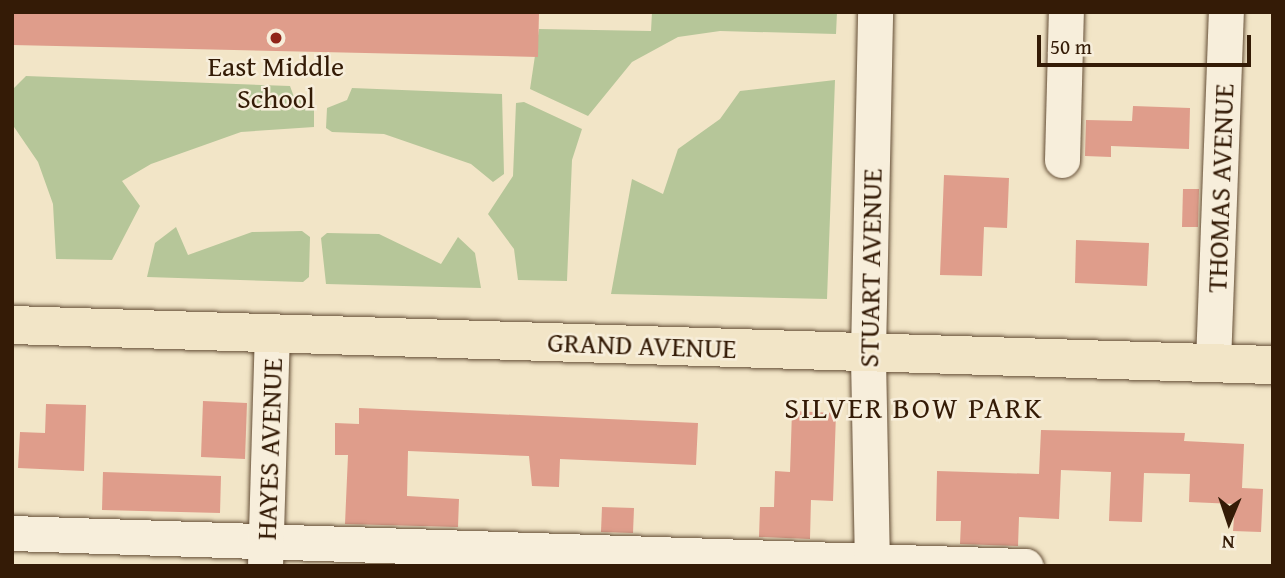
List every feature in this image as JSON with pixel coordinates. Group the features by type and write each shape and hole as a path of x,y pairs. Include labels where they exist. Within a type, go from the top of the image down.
{"main road":[{"name":"GRAND AVENUE","path":"12,326 1273,365"}],"street":[{"name":"STUART AVENUE","path":"872,564 868,352 875,12"},
{"path":"1062,160 1066,12"},
{"name":"THOMAS AVENUE","path":"1213,363 1226,12"},
{"name":"HAYES AVENUE","path":"266,553 272,332"},
{"path":"12,533 266,553 1025,566"}],"green space":[{"path":"652,12 837,12 836,34 720,31 678,37 632,62 588,116 530,89 539,29 651,31"},
{"path":"26,76 290,86 294,97 314,107 314,127 241,132 151,164 122,181 140,206 112,260 56,259 53,204 38,162 12,124 12,90"},
{"path":"835,80 827,299 611,294 632,179 663,194 678,149 720,119 740,91"},
{"path":"352,88 502,94 504,174 493,182 471,164 384,134 332,132 326,128 327,108 347,100"},
{"path":"524,102 582,129 572,160 567,281 518,280 514,249 488,214 513,176 516,103"},
{"path":"176,227 188,255 252,232 302,231 310,237 309,277 303,282 147,277 155,243"},
{"path":"327,233 379,234 441,264 458,237 475,253 481,288 326,284 321,238"}],"building":[{"name":"East Middle School","path":"12,12 539,12 538,57 12,45"},
{"path":"1133,106 1190,108 1189,149 1111,146 1111,157 1085,156 1086,120 1132,121"},
{"path":"944,175 1009,178 1007,228 984,227 982,276 940,275"},
{"path":"1183,189 1199,189 1198,227 1182,227"},
{"path":"1076,240 1149,243 1147,286 1075,283"},
{"path":"203,401 247,403 245,459 201,457"},
{"path":"46,404 86,405 84,471 18,468 20,432 45,433"},
{"path":"359,408 698,423 696,465 560,459 559,487 532,486 529,456 408,451 407,496 459,499 458,527 345,524 348,455 335,455 335,423 359,424"},
{"path":"792,411 836,413 833,501 811,500 810,539 759,537 760,507 774,507 775,471 790,472"},
{"path":"1041,430 1185,433 1184,441 1244,444 1242,488 1263,489 1261,532 1233,531 1235,504 1189,502 1190,474 1144,473 1142,522 1109,521 1111,472 1061,470 1059,519 1019,517 1018,546 960,544 961,521 936,521 937,471 1039,474"},
{"path":"103,472 221,476 220,513 102,510"},
{"path":"602,507 634,508 633,533 601,532"}],"place":[{"name":"East Middle School","path":"276,38"}],"district":[{"name":"SILVER BOW PARK","path":"914,407"}]}
